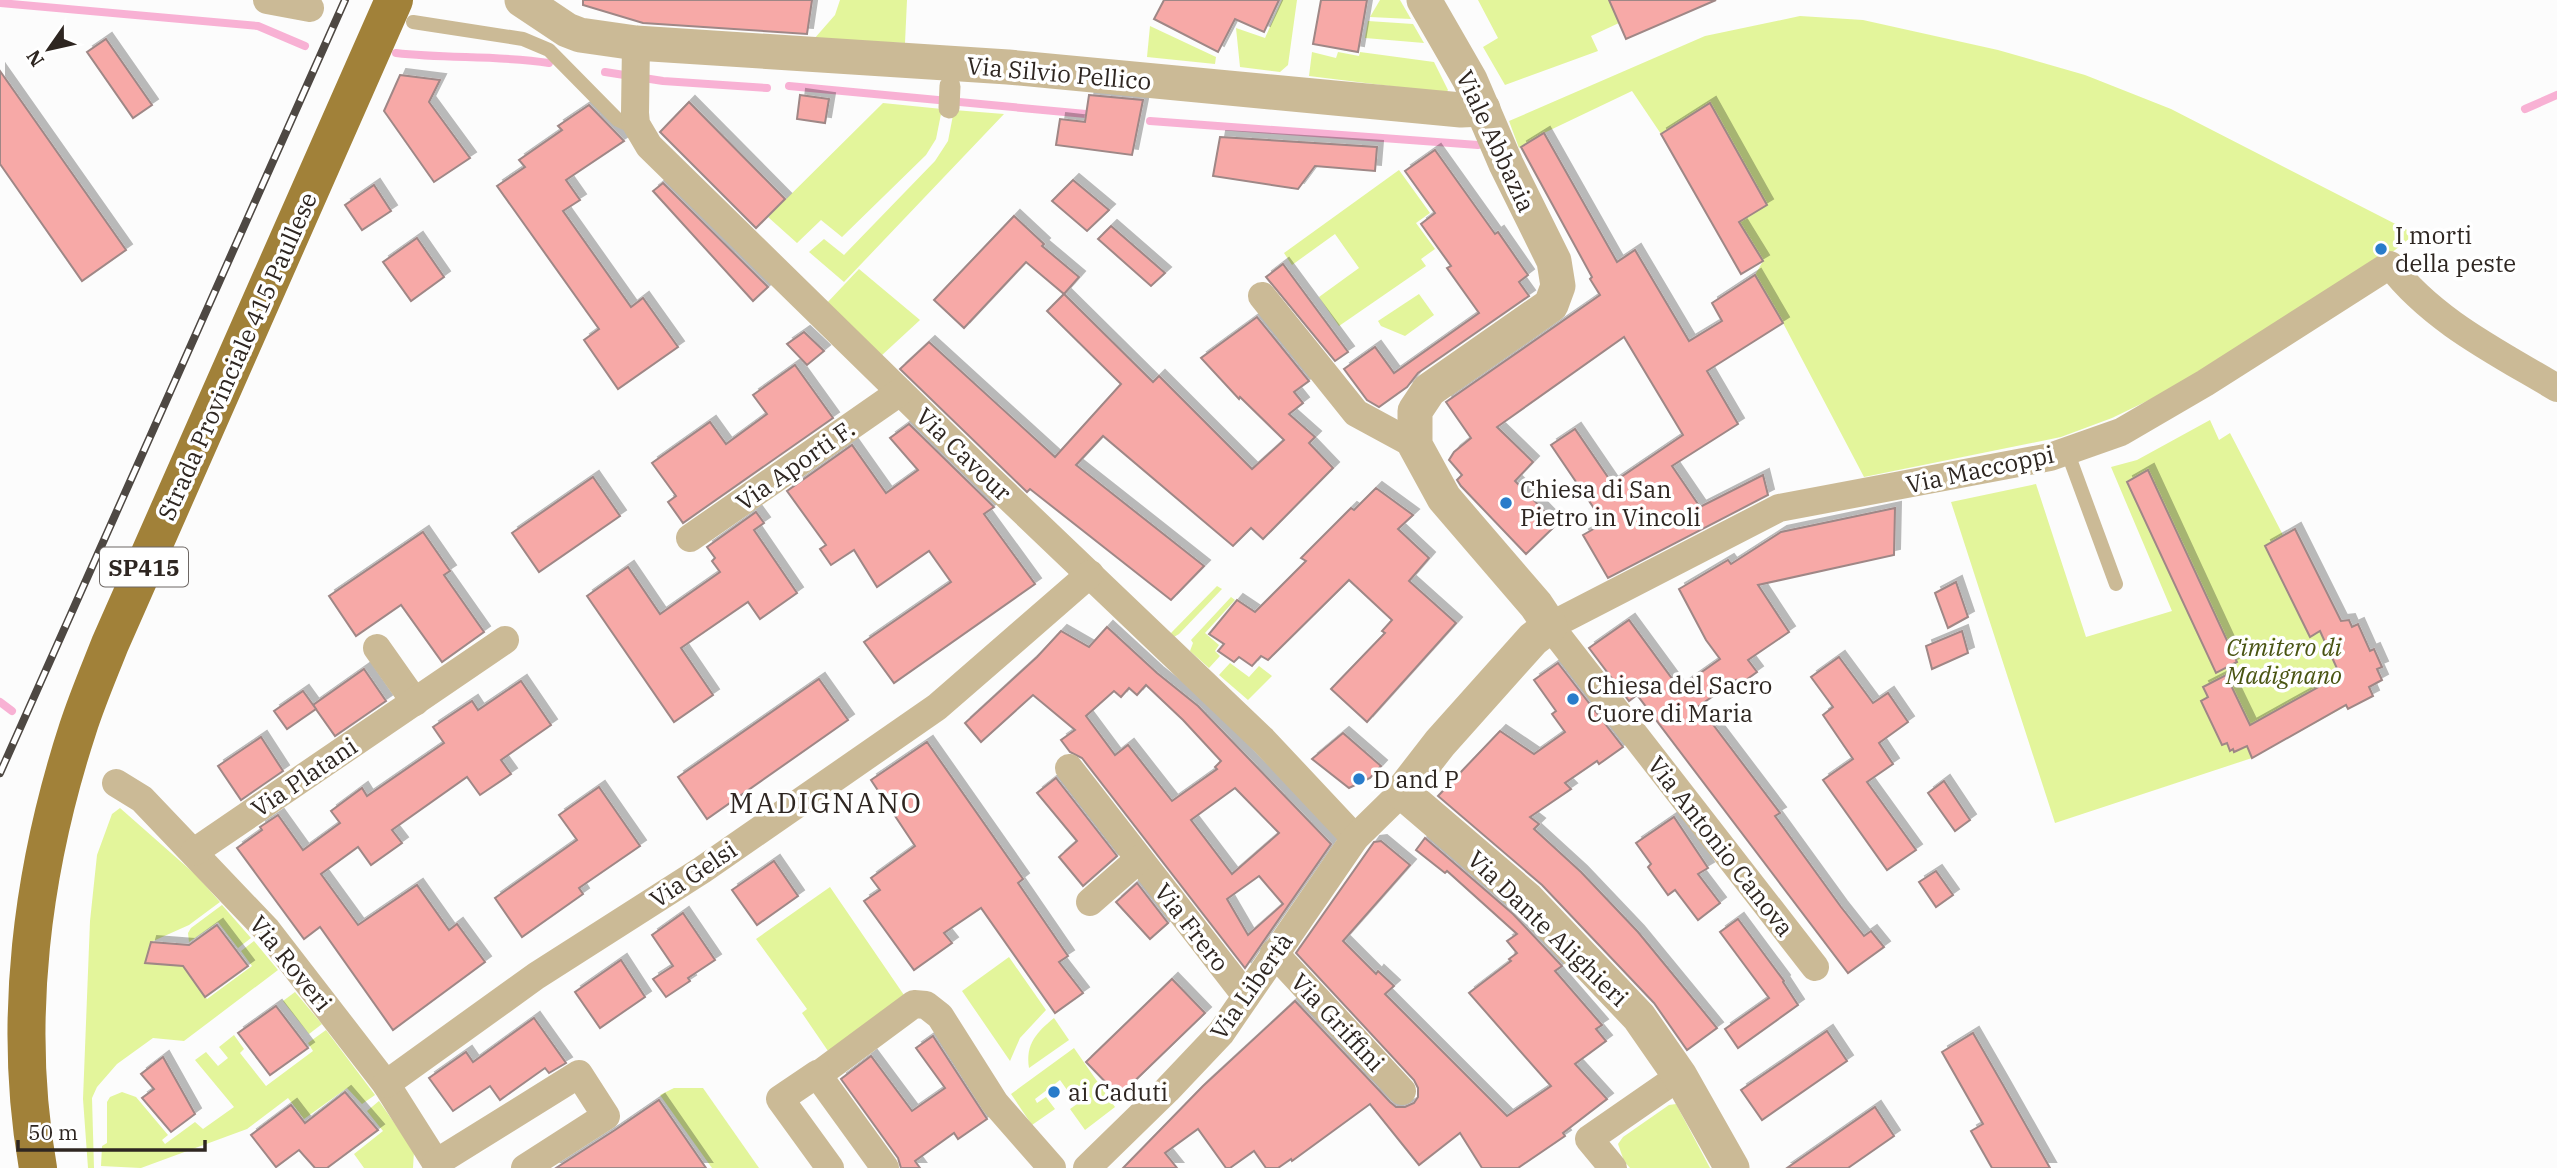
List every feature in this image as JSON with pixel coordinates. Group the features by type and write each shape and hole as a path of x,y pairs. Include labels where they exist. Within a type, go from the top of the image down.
{"main road":[{"name":"Strada Provinciale 415 Paullese","path":"38,1168 32,1135 25,1045 31,934 51,825 78,728 116,631 404,11"}],"street":[{"path":"267,0 310,8"},
{"name":"Via Silvio Pellico","path":"522,0 567,30 636,51 1008,67 1461,110 1483,109"},
{"name":"Viale Abbazia","path":"1415,445 1415,411 1429,390 1551,305 1558,286 1554,261 1506,164 1483,109 1424,0"},
{"path":"636,51 636,124"},
{"path":"949,108 950,86"},
{"name":"Via Cavour","path":"636,124 649,146 900,392 1263,740 1355,838"},
{"name":"Via Maccoppi","path":"1550,625 1779,508 2050,457 2121,432 2205,383 2390,265 2404,284 2446,321 2557,388"},
{"path":"1262,296 1356,413 1415,445 1444,498 1550,625 1534,639 1440,743 1402,792"},
{"name":"Via Aporti F.","path":"691,538 900,392"},
{"name":"Via Gelsi","path":"386,1084 536,976 702,870 937,707 1090,574"},
{"name":"Via Antonio Canova","path":"1550,625 1815,967"},
{"name":"Via Platani","path":"194,852 505,640"},
{"path":"377,648 415,702"},
{"name":"Via Frero","path":"1069,768 1246,996"},
{"name":"Via Roveri","path":"116,783 142,799 267,930 386,1084 437,1165"},
{"name":"Via Libertà","path":"1087,1168 1222,1033 1274,953 1355,838 1402,792"},
{"name":"Via Dante Alighieri","path":"1402,792 1527,900 1639,1017 1680,1076 1731,1168"},
{"name":"Via Frero","path":"1090,902 1139,859"},
{"name":"Via Griffini","path":"1274,953 1402,1091"},
{"path":"830,1168 780,1099 818,1075 914,1004 926,1005 940,1016 995,1103 1052,1168"},
{"path":"437,1165 579,1074 606,1116 525,1168"},
{"path":"818,1075 885,1168"},
{"path":"1613,1168 1589,1139 1680,1076"}],"lane":[{"path":"404,11 539,44 560,60 618,120 629,125 636,124"},
{"path":"2067,451 2116,584"}],"green space":[{"path":"840,0 907,0 905,43 814,39 835,15"},
{"path":"1282,0 1297,0 1288,65 1280,72 1240,67 1236,28 1265,38"},
{"path":"1380,0 1400,0 1411,19 1370,17"},
{"path":"1478,0 1620,0 1619,23 1591,36 1598,51 1505,85 1483,47 1498,38"},
{"path":"1800,16 1863,20 1998,50 2085,75 2171,109 2415,234 2385,258 2172,389 2112,418 2061,437 1864,477 1755,275 1763,261 1739,222 1767,205 1710,104 1661,134 1632,91 1544,133 1519,148 1509,121 1705,36"},
{"path":"1368,21 1413,24 1424,43 1365,38"},
{"path":"1150,26 1216,57 1215,64 1147,57"},
{"path":"1312,52 1336,58 1338,52 1359,56 1360,52 1434,62 1448,90 1446,93 1309,76"},
{"path":"883,103 942,109 936,139 926,155 842,237 821,220 797,243 768,217"},
{"path":"954,110 1004,114 844,282 809,252 824,239 844,255 935,161 948,141"},
{"path":"1399,170 1430,213 1416,223 1435,249 1421,259 1426,266 1339,326 1319,297 1359,268 1335,234 1292,265 1284,253"},
{"path":"859,269 920,320 881,356 826,304"},
{"path":"1419,294 1434,315 1405,336 1381,326 1378,321"},
{"name":"Cimitero di Madignano","path":"2210,420 2219,440 2230,433 2283,535 2295,529 2340,621 2349,620 2352,627 2358,624 2366,641 2363,643 2367,653 2374,649 2382,667 2377,670 2382,680 2369,687 2373,696 2348,709 2346,706 2252,758 2055,823 1951,502 2036,484 2086,637 2172,611 2111,467 2137,460"},
{"path":"1217,586 1222,589 1179,634 1174,637 1170,634"},
{"path":"1231,597 1235,600 1205,633 1219,645 1215,651 1220,656 1209,668 1190,651 1193,643 1191,640"},
{"path":"1230,663 1249,677 1259,666 1272,676 1248,700 1219,675"},
{"path":"120,808 196,875 220,902 189,925 151,942 145,963 183,966 207,999 252,966 241,951 254,941 278,970 184,1041 153,1038 117,1064 97,1087 92,1098 94,1168 88,1168 83,1099 90,921 97,855 112,814"},
{"path":"830,887 906,998 828,1051 802,1013 807,1009 756,939"},
{"path":"222,905 251,938 238,948 218,922 189,942 188,933 191,928"},
{"path":"1009,957 1046,1010 1020,1038 1010,1061 962,991"},
{"path":"295,992 322,1024 309,1034 283,1001"},
{"path":"1054,1018 1069,1040 1029,1068 1029,1052 1034,1039"},
{"path":"326,1030 375,1095 362,1104 347,1088 304,1119 288,1098 247,1129 141,1168 101,1166 102,1146 107,1143 107,1102 110,1097 122,1092 136,1097 168,1135 162,1140 165,1144 195,1122 203,1129 234,1107 195,1060 206,1052 218,1066 228,1058 219,1047 234,1035 244,1049 240,1053 266,1086 313,1051 308,1043"},
{"path":"1074,1048 1115,1107 1085,1130 1070,1109 1077,1104 1060,1080 1035,1099 1037,1103 1046,1097 1055,1109 1032,1125 1011,1094"},
{"path":"674,1088 703,1088 759,1168 712,1168 660,1095"},
{"path":"379,1101 414,1151 413,1168 364,1168 354,1154 383,1131 367,1111"},
{"path":"1676,1104 1710,1168 1630,1168 1624,1161 1618,1144 1623,1137 1669,1105"}],"building":[{"path":"583,0 812,0 807,34 643,23 583,5"},
{"path":"1164,0 1279,0 1264,32 1235,19 1218,52 1154,19"},
{"path":"1321,0 1367,0 1358,52 1313,44"},
{"path":"1609,0 1716,0 1626,39"},
{"path":"106,39 152,105 133,118 87,52"},
{"path":"0,71 126,250 82,281 0,164"},
{"path":"400,75 440,80 429,102 470,158 434,182 384,111"},
{"path":"800,95 829,99 825,123 797,119"},
{"path":"1089,95 1143,100 1132,155 1056,145 1060,119 1085,122"},
{"path":"689,102 785,199 756,228 660,132"},
{"path":"1710,103 1767,205 1739,222 1763,261 1741,274 1661,134"},
{"path":"589,105 624,141 566,180 580,200 563,211 631,307 643,298 678,347 618,389 584,340 599,329 497,186 525,167 519,160 562,130 558,126"},
{"path":"1544,133 1617,262 1635,250 1689,341 1722,321 1712,303 1755,275 1783,323 1707,371 1738,424 1672,466 1700,507 1763,475 1768,495 1608,578 1583,535 1604,523 1551,445 1575,429 1612,483 1683,435 1624,337 1497,427 1533,462 1515,481 1557,524 1526,554 1461,486 1457,480 1462,475 1449,460 1454,452 1471,438 1446,402 1600,295 1521,147"},
{"path":"1220,137 1377,147 1375,171 1315,166 1298,189 1213,176"},
{"path":"1435,150 1528,275 1519,282 1529,296 1418,373 1407,387 1379,407 1367,400 1344,369 1375,347 1394,373 1479,313 1447,268 1451,266 1421,224 1435,213 1405,171"},
{"path":"1073,180 1109,210 1087,231 1052,201"},
{"path":"663,183 768,287 753,301 653,191"},
{"path":"374,185 391,211 362,230 345,205"},
{"path":"1014,216 1044,244 1042,246 1079,277 1064,294 1026,262 964,328 934,300"},
{"path":"1111,226 1165,273 1151,286 1098,239"},
{"path":"417,238 444,277 411,301 383,262"},
{"path":"1283,264 1348,352 1335,361 1266,277"},
{"path":"1064,294 1153,382 1159,376 1252,469 1284,440 1240,397 1239,399 1201,358 1257,317 1309,381 1294,392 1303,403 1289,414 1315,437 1309,443 1333,468 1263,539 1251,528 1233,546 1103,436 1076,465 1204,566 1171,600 1030,489 1027,492 900,369 929,342 1055,457 1121,384 1047,311"},
{"path":"804,332 824,351 807,365 787,344"},
{"path":"795,365 833,418 683,523 668,502 676,496 652,463 710,422 726,444 767,414 753,395"},
{"path":"909,424 994,507 984,514 1035,584 894,683 864,642 951,582 929,551 877,587 854,550 831,565 820,549 826,545 787,491 852,445 886,493 918,470 890,438"},
{"path":"2148,470 2237,662 2216,673 2127,482"},
{"path":"593,477 620,516 539,572 512,533"},
{"path":"1376,488 1413,515 1398,529 1429,558 1409,581 1456,623 1367,722 1331,689 1385,633 1382,631 1392,620 1349,580 1268,660 1261,656 1252,666 1239,657 1234,662 1218,651 1224,644 1209,634 1237,600 1255,612 1306,561 1301,558 1351,508 1354,510"},
{"path":"1895,508 1894,555 1758,585 1789,632 1748,660 1757,672 1739,685 1736,680 1699,706 1780,813 1775,816 1841,907 1864,936 1871,931 1884,947 1848,973 1637,695 1629,701 1589,648 1629,620 1679,688 1720,659 1706,640 1679,589 1728,560 1731,564 1781,532"},
{"path":"756,512 764,523 754,530 797,593 760,619 748,602 681,648 713,695 674,722 587,596 628,567 660,614 720,572 707,547"},
{"path":"2295,529 2341,621 2349,620 2352,627 2358,624 2370,651 2374,649 2382,667 2377,669 2382,680 2369,687 2373,696 2348,709 2346,705 2252,758 2247,746 2234,752 2233,749 2230,751 2227,743 2222,745 2201,701 2208,697 2203,687 2226,675 2250,725 2340,675 2320,631 2310,637 2265,546"},
{"path":"423,532 450,571 444,575 484,632 442,662 401,605 356,636 329,596"},
{"path":"1956,582 1968,617 1948,628 1935,593"},
{"path":"1107,627 1198,706 1331,844 1245,968 1082,758 1070,752 1061,740 1075,730 1033,695 981,742 965,723 1037,657 1061,631 1089,647","holes":["1146,685 1221,761 1215,767 1217,769 1172,801 1128,745 1115,755 1086,716 1114,691 1121,697 1129,688 1137,695","1235,788 1279,833 1232,874 1191,820","1259,876 1283,904 1248,935 1227,899"]},
{"path":"1962,631 1968,653 1932,669 1926,646"},
{"path":"1839,657 1873,703 1888,693 1908,722 1879,743 1893,764 1867,782 1916,850 1887,870 1823,780 1853,759 1823,715 1833,707 1811,677"},
{"path":"1558,663 1623,747 1565,783 1571,789 1530,817 1539,824 1534,829 1581,872 1638,932 1717,1028 1687,1050 1654,1003 1542,885 1438,796 1500,731 1534,754 1565,732 1552,714 1556,711 1534,680"},
{"path":"364,669 386,701 335,736 313,705"},
{"path":"819,679 848,720 707,819 678,777"},
{"path":"521,681 551,725 501,760 511,774 480,795 467,777 392,830 402,843 371,865 358,847 321,874 358,925 417,885 449,930 457,924 485,962 393,1030 320,927 304,939 237,848 278,815 303,850 340,823 331,811 362,788 367,796 444,743 433,727 472,701 478,710"},
{"path":"303,691 316,709 287,729 274,711"},
{"path":"1343,733 1381,766 1370,778 1349,788 1312,759"},
{"path":"261,737 283,771 241,800 218,766"},
{"path":"927,742 1023,879 1018,883 1068,956 1059,962 1083,993 1055,1013 981,908 944,933 952,943 914,970 864,901 880,890 871,878 915,846 871,780"},
{"path":"1056,778 1117,856 1083,886 1059,857 1077,841 1037,793"},
{"path":"1944,781 1970,820 1955,831 1928,793"},
{"path":"599,787 640,846 579,888 583,894 522,937 495,898 577,840 559,815"},
{"path":"1674,817 1708,868 1698,874 1720,903 1698,920 1675,890 1668,895 1648,867 1651,864 1636,843"},
{"path":"1425,838 1513,914 1562,966 1555,971 1602,1025 1596,1029 1606,1041 1575,1064 1607,1099 1563,1133 1565,1136 1518,1168 1482,1168 1460,1133 1419,1165 1370,1104 1292,1161 1291,1159 1278,1168 1266,1168 1254,1151 1226,1168 1198,1129 1165,1153 1177,1168 1123,1168 1203,1086 1295,1001 1390,1102 1396,1107 1414,1103 1418,1097 1418,1088 1414,1080 1296,953 1374,842 1381,841 1410,865 1343,941 1376,974 1378,971 1394,986 1385,994 1507,1116 1551,1086 1469,993 1511,961 1509,959 1517,953 1507,941 1517,934 1447,871 1445,873 1416,850"},
{"path":"774,861 798,896 757,925 732,890"},
{"path":"1936,871 1953,895 1936,907 1919,882"},
{"path":"1137,883 1168,923 1150,939 1116,902"},
{"path":"683,913 715,960 666,997 653,979 673,966 652,935"},
{"path":"1738,919 1784,981 1798,1005 1738,1048 1725,1029 1769,998 1720,932"},
{"path":"217,925 248,966 205,997 183,966 145,963 151,942 189,945"},
{"path":"621,960 645,997 600,1028 575,992"},
{"path":"1172,979 1205,1013 1119,1096 1086,1062"},
{"path":"276,1006 308,1048 270,1075 238,1033"},
{"path":"534,1018 566,1063 549,1073 545,1068 500,1100 490,1086 453,1111 429,1078 466,1052 473,1062"},
{"path":"1827,1031 1847,1061 1762,1120 1741,1090"},
{"path":"1973,1033 2050,1168 1992,1168 1971,1131 1983,1124 1942,1052"},
{"path":"933,1036 987,1119 958,1139 954,1133 915,1161 920,1168 901,1168 898,1158 841,1079 871,1056 912,1111 945,1088 916,1048"},
{"path":"163,1057 195,1114 171,1132 142,1098 154,1089 141,1074"},
{"path":"345,1092 378,1130 327,1168 315,1168 299,1150 276,1167 251,1135 291,1105 305,1123"},
{"path":"659,1100 706,1168 556,1168 615,1130"},
{"path":"1875,1107 1894,1136 1848,1168 1787,1168"}],"waterway":[{"path":"0,3 258,26 305,46"},
{"path":"396,53 549,63"},
{"path":"605,72 663,81 767,88"},
{"path":"789,86 1086,114"},
{"path":"2525,109 2557,95"},
{"path":"1150,121 1478,145"},
{"path":"0,702 12,711"}],"railway":[{"path":"0,773 345,0"}],"place":[{"name":"I morti della peste","path":"2381,249"},
{"name":"Chiesa di San Pietro in Vincoli","path":"1506,503"},
{"name":"Chiesa del Sacro Cuore di Maria","path":"1573,699"},
{"name":"D and P","path":"1359,779"},
{"name":"ai Caduti","path":"1054,1092"}],"district":[{"name":"MADIGNANO","path":"826,802"}]}
